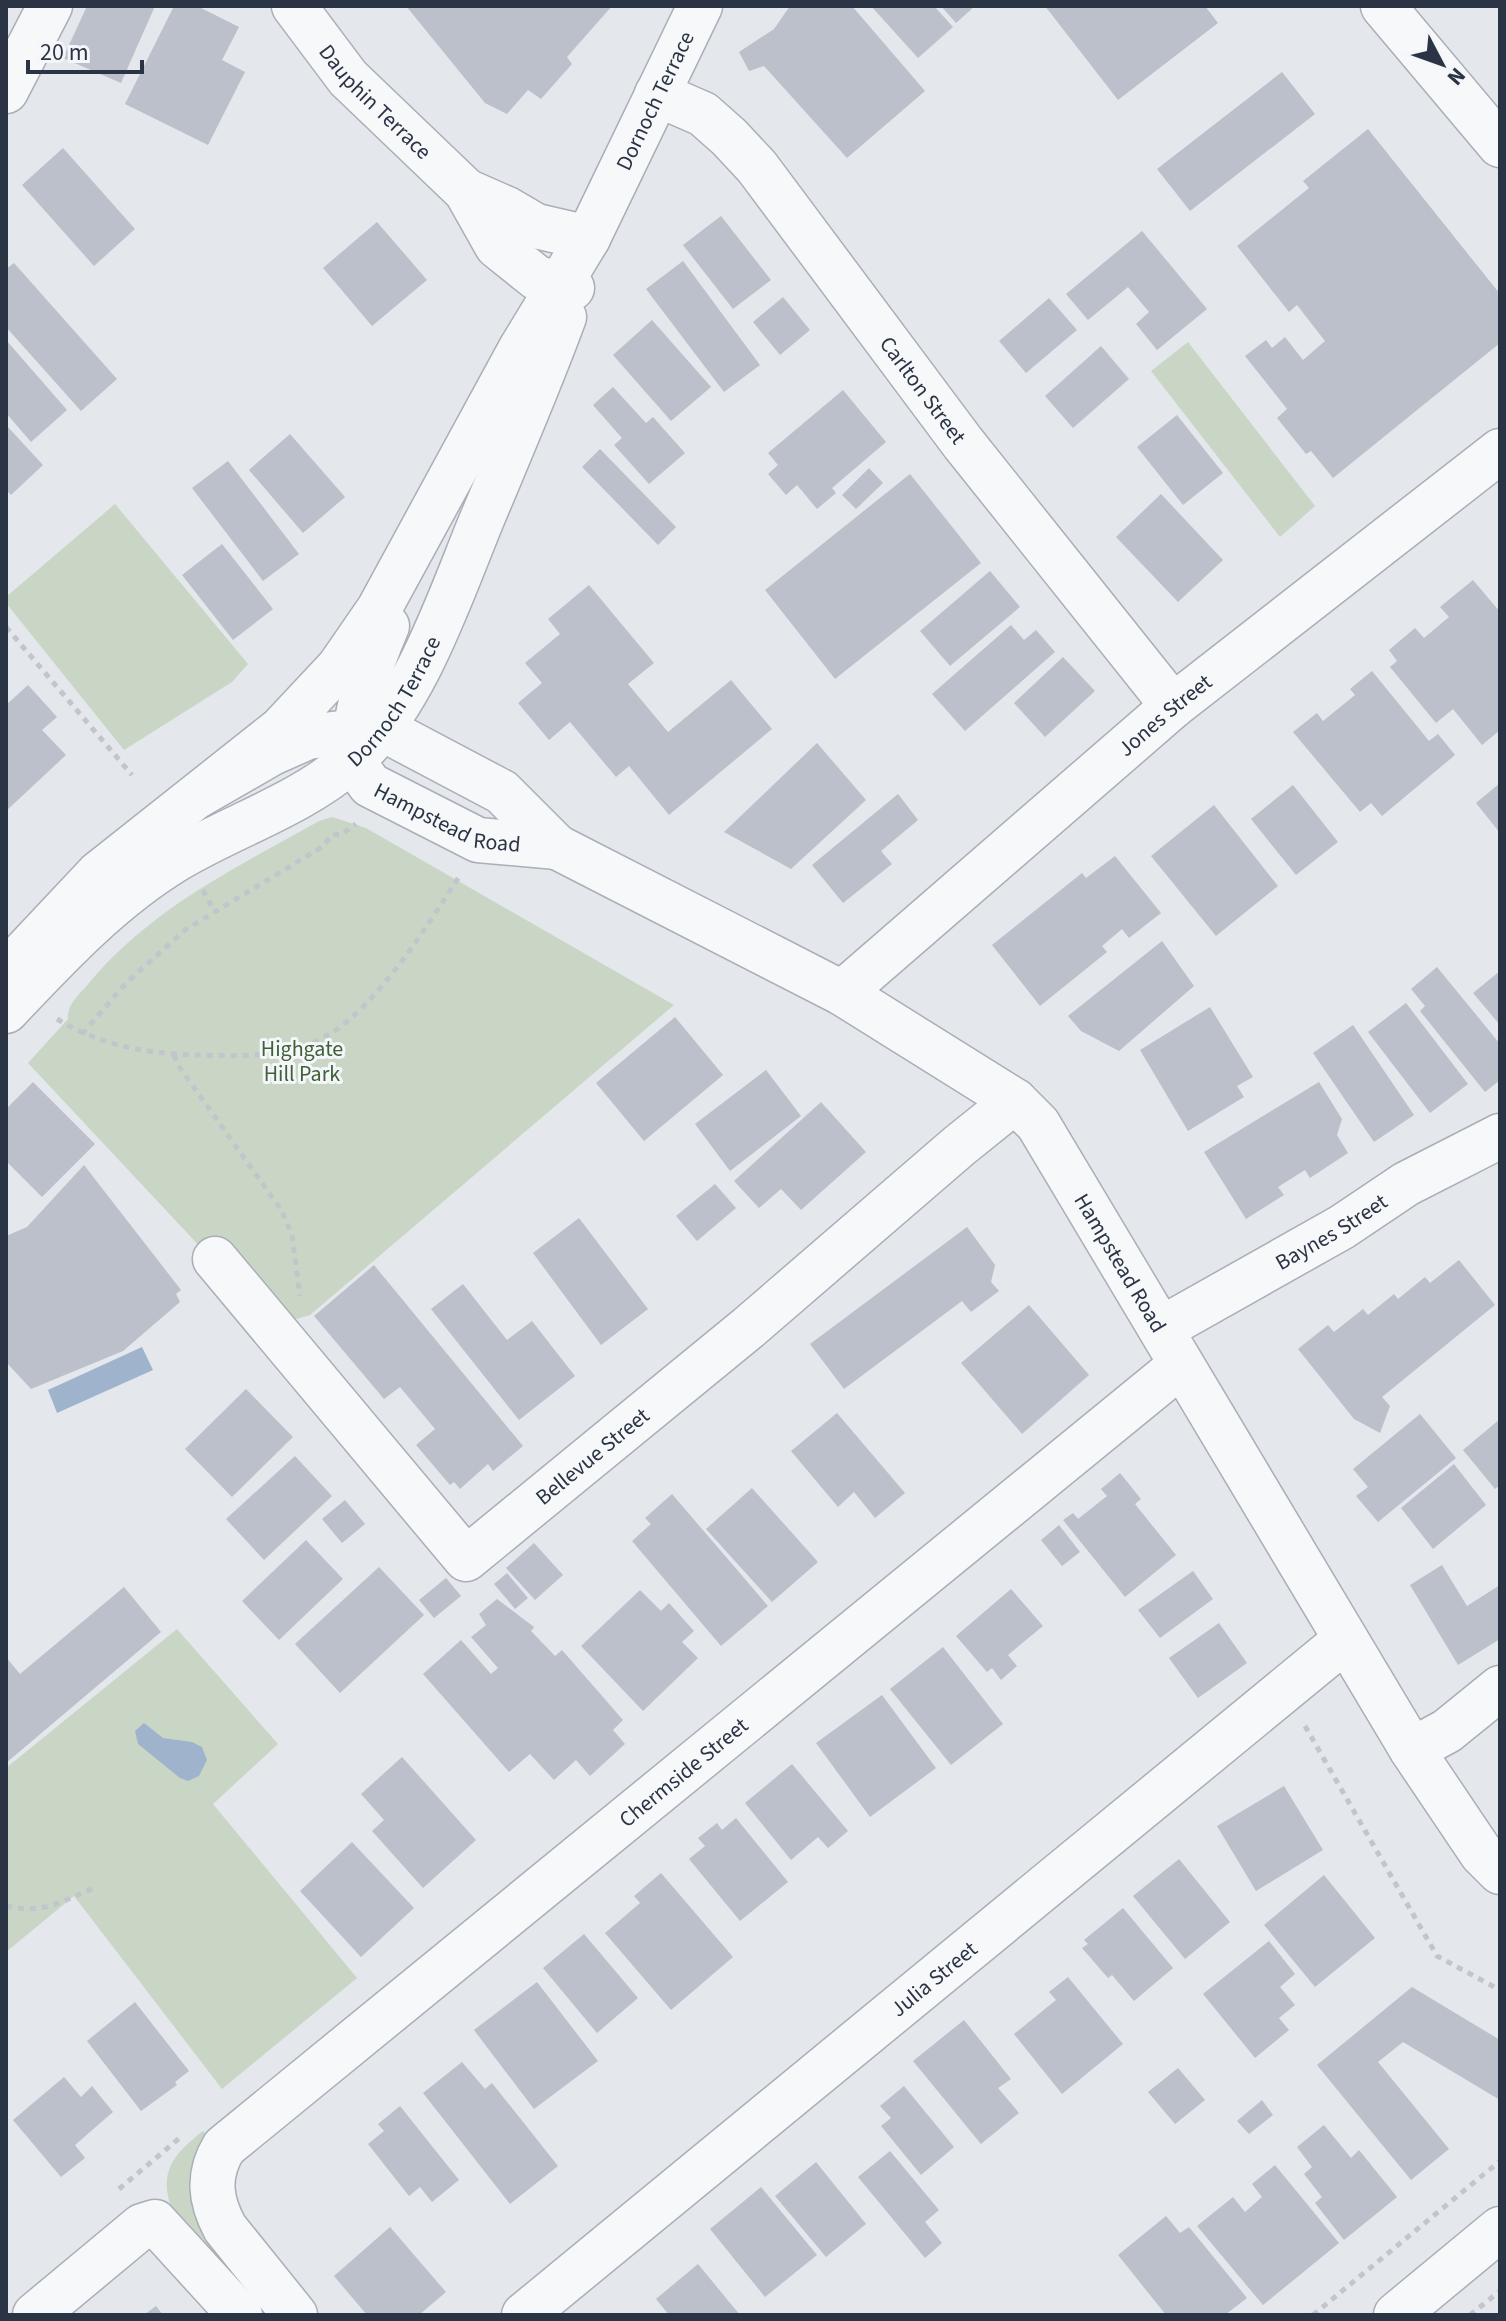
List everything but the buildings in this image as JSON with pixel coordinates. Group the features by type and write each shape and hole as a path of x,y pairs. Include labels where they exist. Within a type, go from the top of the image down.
{"street":[{"path":"6,91 50,6"},
{"name":"Dauphin Terrace","path":"294,6 348,78 466,191 497,246 537,278 565,287"},
{"name":"Dornoch Terrace","path":"6,972 98,874 281,729 339,667 379,609 520,350 565,287 700,6"},
{"path":"1383,6 1500,145"},
{"name":"Carlton Street","path":"657,94 703,114 757,167 963,443 1173,706"},
{"name":"Dauphin Terrace","path":"466,191 507,209 529,224 588,238"},
{"name":"Dornoch Terrace","path":"6,1011 109,907 175,860 282,808 362,740 403,696 442,618 547,361 565,287"},
{"name":"Jones Street","path":"842,993 1173,706 1500,451"},
{"path":"199,795 272,753 308,737 362,740 368,670 440,498"},
{"name":"Hampstead Road","path":"362,740 502,792 557,847 842,993 1015,1101 1038,1124 1344,1641 1412,1750 1482,1854 1500,1872"},
{"name":"Hampstead Road","path":"362,740 370,785 478,840 557,847"},
{"name":"Bellevue Street","path":"215,1259 466,1559 748,1328 1015,1101"},
{"name":"Baynes Street","path":"1171,1347 1406,1184 1500,1136"},
{"name":"Chermside Street","path":"295,2315 218,2211 214,2170 224,2147 1171,1347"},
{"name":"Julia Street","path":"524,2315 1344,1641"},
{"path":"1412,1750 1447,1731 1500,1688"},
{"path":"35,2315 142,2226 155,2222 240,2315"},
{"path":"1396,2315 1500,2229"}],"path":[{"path":"6,627 132,775"},
{"path":"82,1034 127,982 185,930 322,847 333,834 341,835 352,828"},
{"path":"57,1019 82,1034 112,1044 174,1055 248,1056 295,1049 334,1031 362,1005 398,966 462,873"},
{"path":"204,891 214,911"},
{"path":"174,1055 178,1065 282,1211 295,1251 300,1298"},
{"path":"1302,1721 1437,1956 1500,1990"},
{"path":"6,1906 31,1910 53,1905 94,1888"},
{"path":"1313,2315 1500,2161"},
{"path":"1470,2315 1500,2291"}],"green space":[{"path":"1188,342 1315,506 1280,537 1151,371"},
{"path":"115,504 248,664 232,682 124,750 6,603 6,597"},
{"name":"Highgate Hill Park","path":"332,817 366,828 674,1005 310,1315 289,1321 205,1252 28,1063 68,1019 78,995 140,932 226,873 319,821"},
{"path":"177,1629 278,1744 213,1804 357,1978 222,2089 74,1896 6,1952 6,1768"},
{"path":"203,2131 209,2138 271,2315 255,2315 174,2215 167,2188 170,2167 183,2149"}],"water":[{"path":"142,1347 153,1370 57,1413 48,1390"},
{"path":"144,1723 163,1738 192,1742 202,1747 207,1760 199,1776 188,1781 180,1778 138,1744 135,1731"}]}
